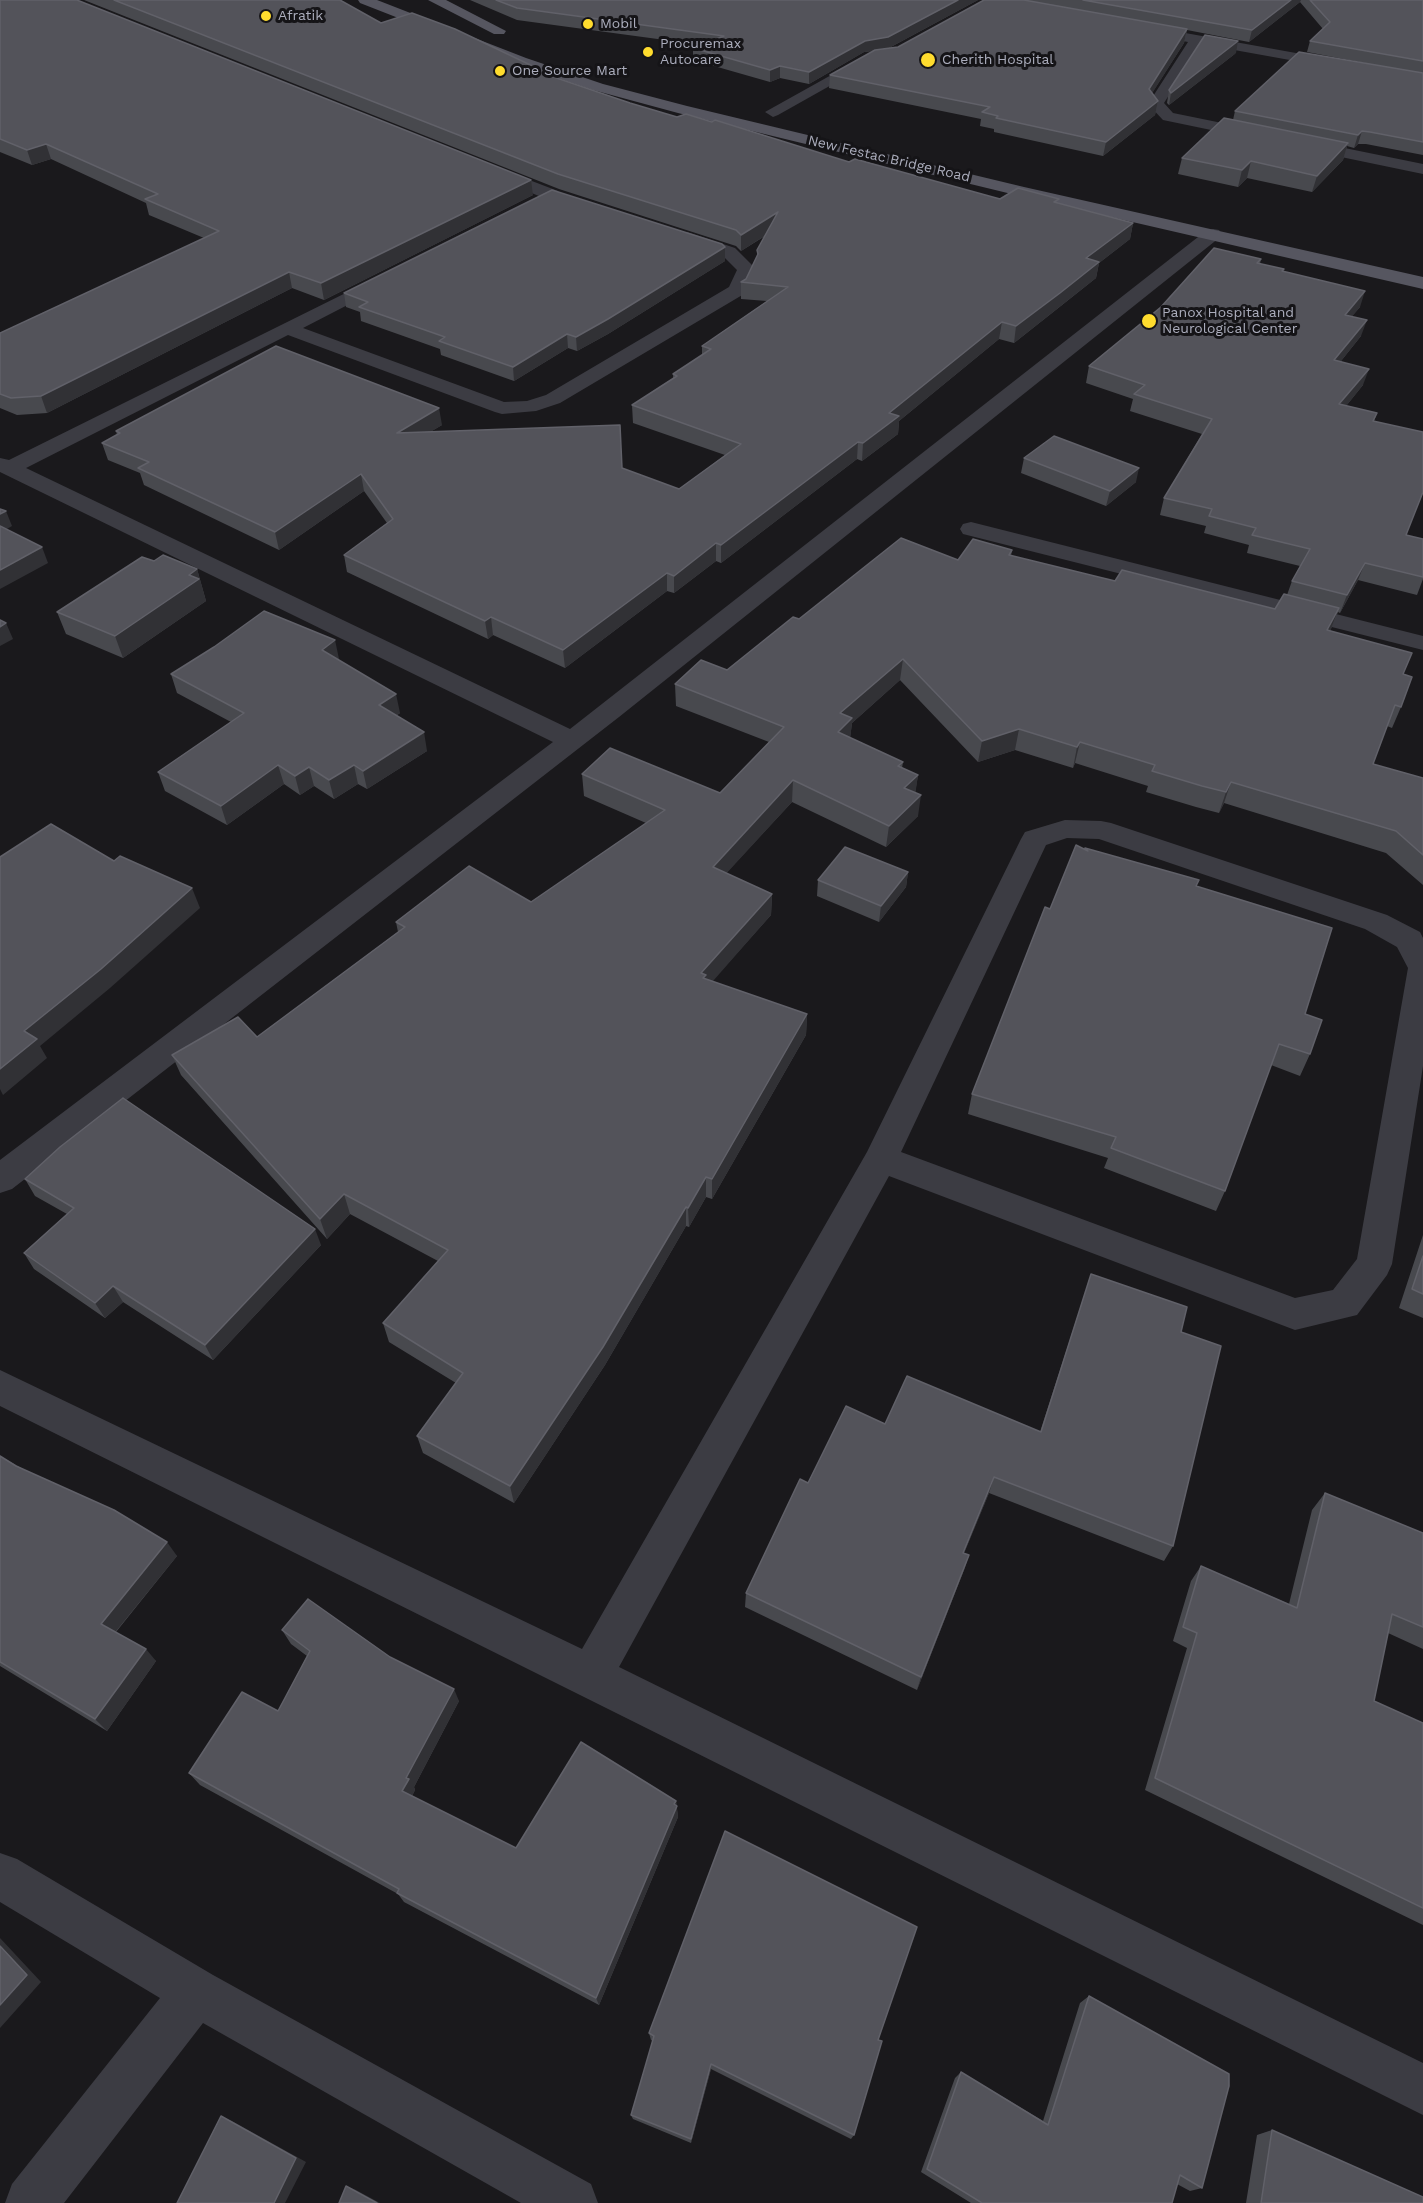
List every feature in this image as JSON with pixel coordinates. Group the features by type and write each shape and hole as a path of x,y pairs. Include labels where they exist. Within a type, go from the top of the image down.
{"main road":[{"name":"New Festac Bridge Road","path":"365,0 521,61 598,87 842,148 1423,283"},
{"path":"435,0 515,38"},
{"name":"New Festac Bridge Road","path":"767,111 794,117"}],"street":[{"path":"1127,27 1423,80"},
{"path":"1196,40 1156,104 1168,117 1423,169"},
{"path":"767,111 870,57 880,56"},
{"path":"794,117 813,104 844,89"},
{"path":"475,164 574,202"},
{"path":"531,206 552,195"},
{"path":"286,328 502,408 529,406 553,399 737,290 747,270 729,252 663,231"},
{"path":"0,1179 571,740 894,488 1213,234"},
{"path":"5,466 403,269"},
{"path":"5,466 571,740"},
{"path":"971,529 1423,643"},
{"path":"591,1676 882,1159 1035,838 1065,829 1101,830 1376,922 1409,940 1423,968 1374,1264 1344,1304 1295,1314 882,1159"},
{"path":"0,1387 591,1676 1423,2090"},
{"path":"0,1876 196,1992 572,2203"},
{"path":"31,2203 196,1992"}],"building":[{"path":"0,0 77,0 531,180 321,283 289,272 41,396 11,398 0,394 0,333 219,231 145,199 158,194 46,144 27,150 0,139"},
{"path":"114,0 340,0 381,23 412,13 455,29 543,71 539,72 677,117 686,114 712,122 715,120 849,162 855,159 1000,199 1018,188 1059,199 1054,202 1133,223 1086,258 1099,262 1016,326 1002,322 889,413 899,416 863,443 858,442 721,545 716,543 674,576 667,573 563,650 491,617 485,621 344,555 393,519 361,474 275,532 138,468 149,462 102,443 120,433 116,431 276,346 439,408 397,433 620,425 622,468 679,489 741,444 632,405 677,376 673,374 711,349 702,346 788,287 741,282 746,279 758,254 757,250 778,212 741,235 736,230 558,174"},
{"path":"496,0 958,0 888,37 865,41 809,72 780,66 770,70 693,48 724,36 517,8"},
{"path":"984,0 1024,0 1187,29 1149,89 1158,101 1106,142 996,118 998,116 982,112 990,107 830,75 875,50 898,47"},
{"path":"1083,0 1291,0 1252,30"},
{"path":"1310,0 1423,0 1423,61 1310,41 1330,22"},
{"path":"1205,35 1238,41 1171,93 1169,90"},
{"path":"1299,52 1423,73 1423,142 1362,131 1358,135 1235,111"},
{"path":"1224,118 1348,143 1317,176 1251,161 1242,170 1182,158"},
{"path":"552,190 722,244 725,247 608,319 576,337 567,334 513,367 439,341 445,337 359,307 368,302 344,293"},
{"path":"1214,248 1261,259 1257,263 1284,269 1282,271 1365,291 1345,315 1367,320 1334,360 1369,369 1339,404 1377,413 1373,421 1423,432 1423,492 1406,535 1423,539 1423,577 1365,563 1347,595 1292,581 1310,549 1252,535 1256,528 1209,516 1212,509 1164,498 1212,419 1134,394 1145,385 1089,366 1161,307"},
{"path":"1054,436 1139,468 1110,491 1024,458"},
{"path":"0,526 42,547 0,570"},
{"path":"901,538 958,560 973,539 1012,550 1009,555 1115,581 1122,570 1275,609 1284,594 1339,608 1327,630 1412,653 1403,674 1412,677 1401,707 1395,705 1373,764 1423,778 1423,855 1396,831 1231,782 1226,792 1202,786 1152,771 1155,765 1080,742 1077,747 1019,729 982,741 903,659 840,713 852,718 838,732 903,762 898,766 918,775 904,788 921,795 889,826 793,780 713,867 772,894 701,973 706,975 703,978 807,1014 712,1179 706,1177 688,1208 686,1207 603,1347 510,1486 417,1436 463,1373 383,1323 448,1250 344,1194 320,1219 172,1055 238,1017 257,1037 405,927 396,922 469,866 531,902 665,810 582,774 610,748 720,793 784,727 675,684 701,660 727,670 793,617 799,619"},
{"path":"163,555 197,569 189,575 199,579 115,636 57,612 142,557 154,561"},
{"path":"264,611 335,640 322,650 396,694 379,705 424,732 363,771 354,765 329,780 309,767 295,776 278,765 221,806 158,772 244,713 171,674"},
{"path":"51,824 114,861 120,856 192,888 101,969 24,1031 37,1039 0,1069 0,857"},
{"path":"1076,845 1088,851 1085,848 1199,880 1196,886 1332,928 1305,1014 1322,1020 1310,1054 1279,1044 1225,1191 1111,1148 1116,1137 972,1094 1045,907 1050,909"},
{"path":"845,847 908,872 881,906 818,880"},
{"path":"123,1098 315,1229 205,1345 113,1286 95,1303 24,1253 74,1208 25,1179 60,1147"},
{"path":"1423,1256 1423,1294 1412,1289"},
{"path":"1091,1274 1187,1307 1181,1332 1221,1346 1173,1546 994,1477 963,1553 969,1555 921,1677 746,1593 800,1479 808,1483 846,1406 885,1424 907,1376 1041,1432"},
{"path":"0,1456 16,1466 114,1510 167,1542 101,1624 146,1649 95,1719 0,1662"},
{"path":"1325,1493 1423,1533 1423,1627 1392,1614 1374,1701 1423,1723 1423,1908 1155,1778 1197,1633 1183,1627 1201,1566 1297,1608"},
{"path":"308,1599 390,1657 454,1689 406,1778 409,1779 402,1791 516,1848 581,1742 676,1801 674,1804 677,1806 596,1998 397,1893 399,1889 189,1773 242,1692 278,1711 310,1651 282,1630"},
{"path":"725,1831 917,1927 878,2040 882,2041 854,2135 711,2064 691,2139 631,2115 654,2036 649,2033"},
{"path":"0,1946 27,1975 0,2005"},
{"path":"1089,1996 1229,2074 1229,2086 1202,2188 1180,2175 1172,2203 982,2203 927,2169 961,2072 1048,2125"},
{"path":"221,2116 296,2158 274,2203 177,2203"},
{"path":"1272,2130 1423,2197 1423,2203 1261,2203"},
{"path":"346,2186 377,2203 339,2203"}],"place":[{"name":"Afratik","path":"266,16"},
{"name":"Mobil","path":"588,24"},
{"name":"Procuremax Autocare","path":"648,52"},
{"name":"Cherith Hospital","path":"928,60"},
{"name":"One Source Mart","path":"500,71"},
{"name":"Panox Hospital and Neurological Center","path":"1149,321"}]}
